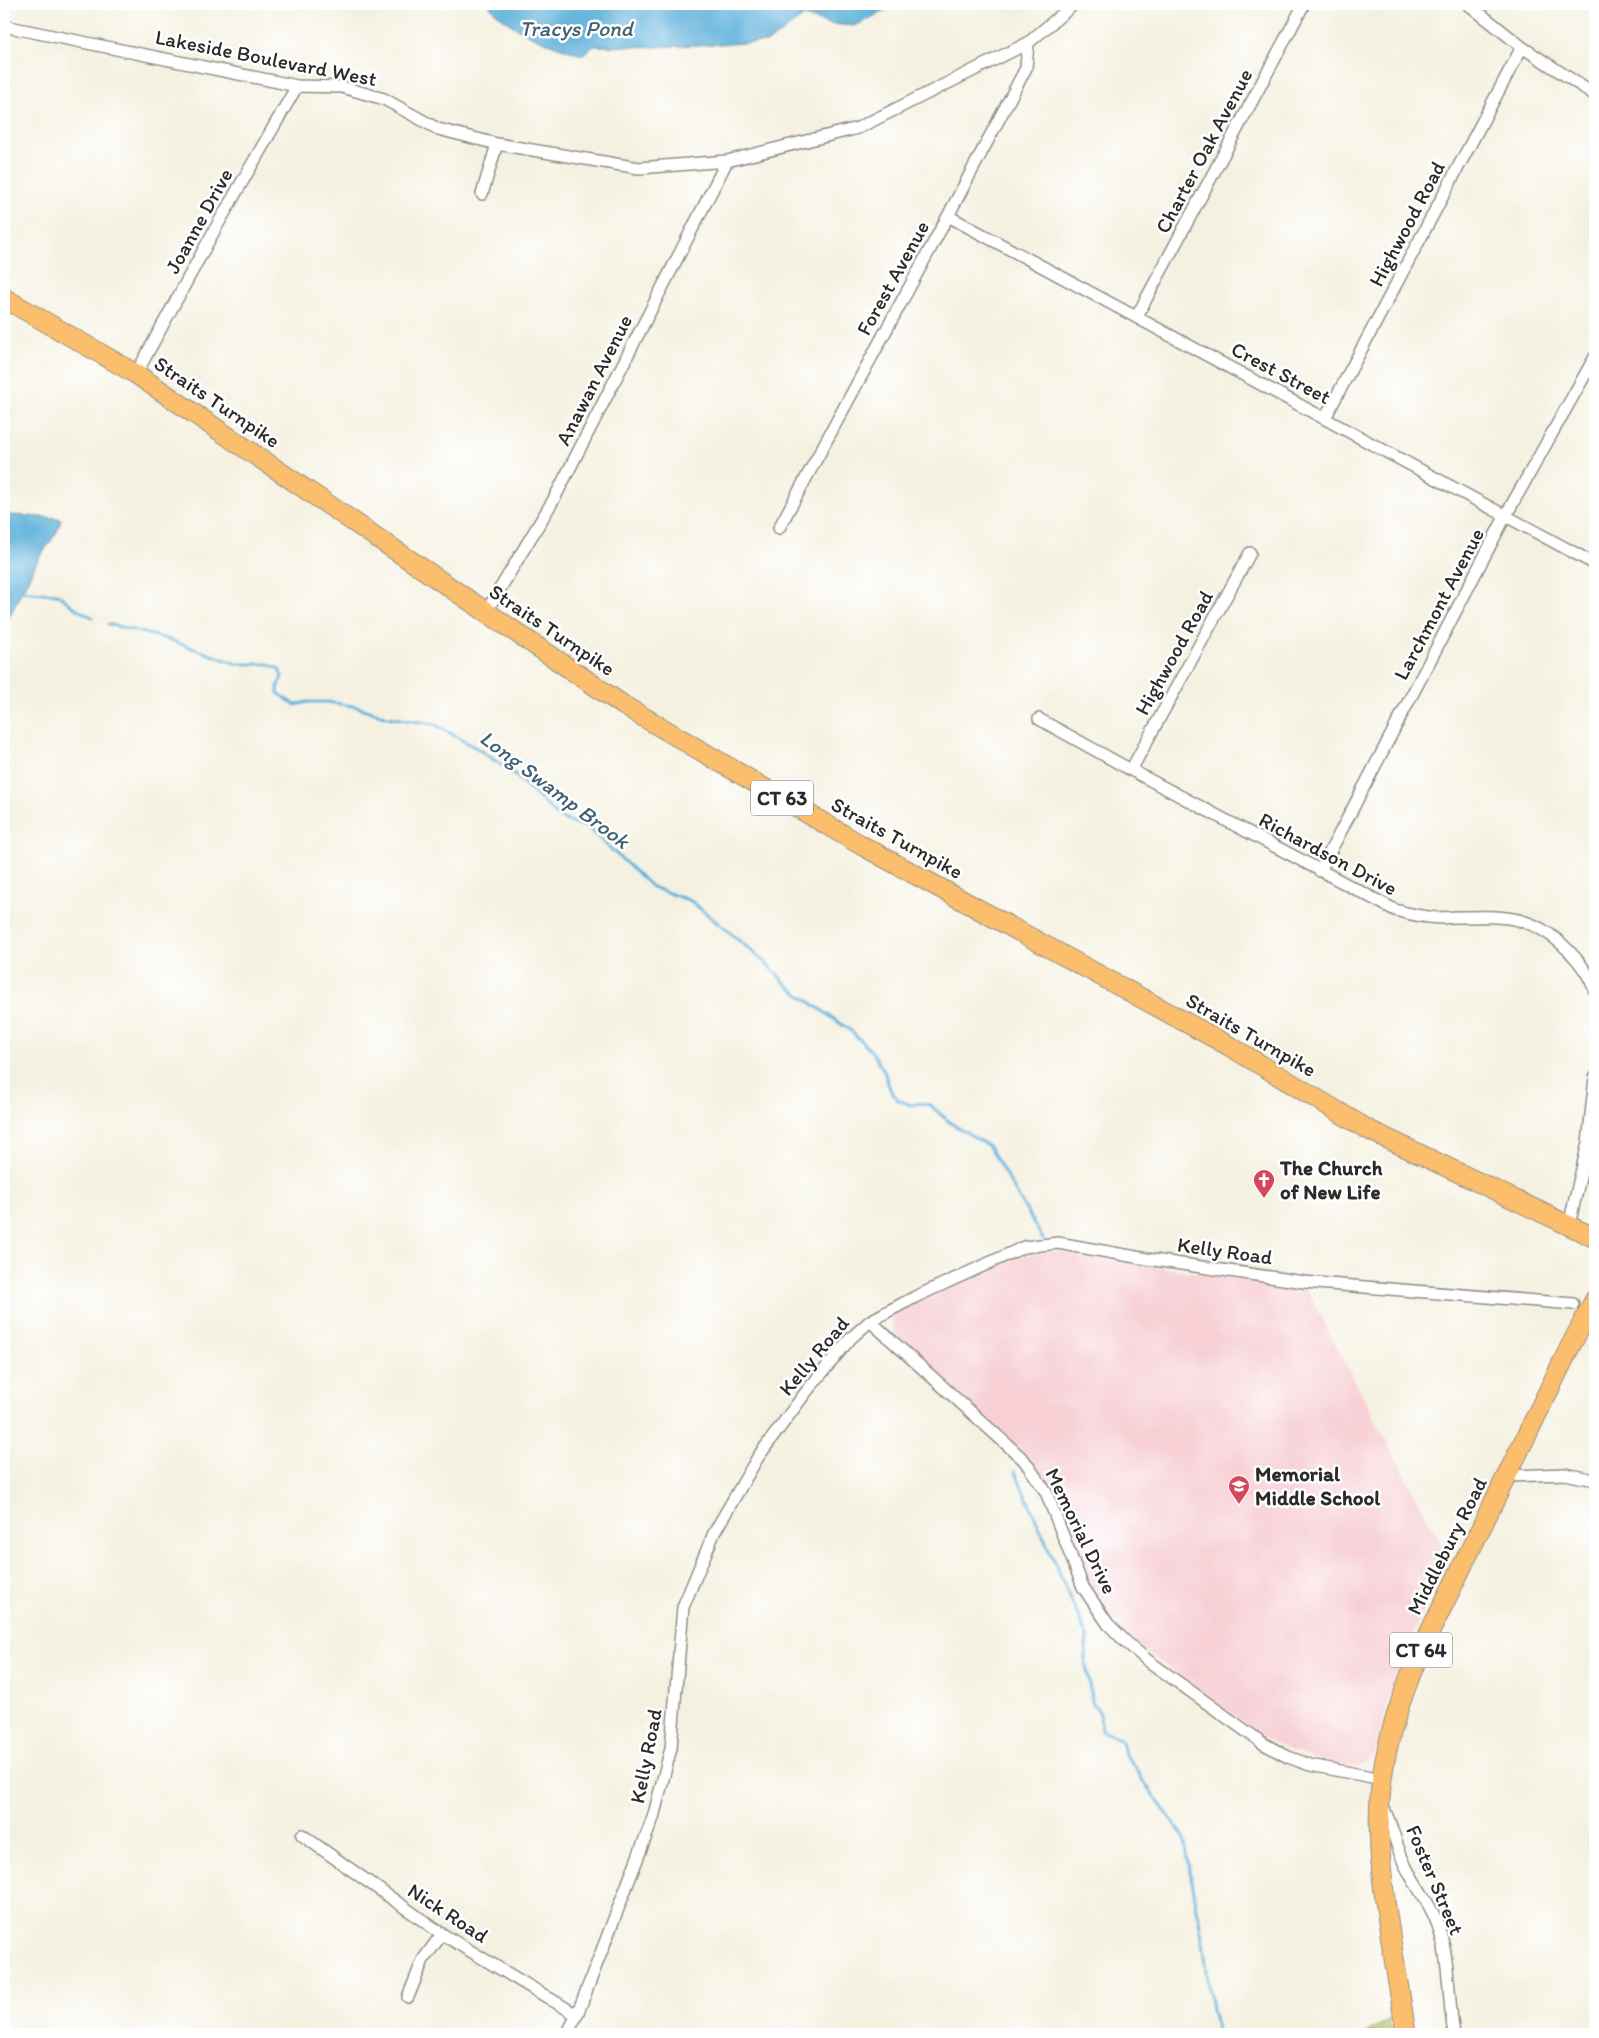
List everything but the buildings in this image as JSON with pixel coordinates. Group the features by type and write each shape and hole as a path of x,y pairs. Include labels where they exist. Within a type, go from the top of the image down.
{"main road":[{"name":"Straits Turnpike","path":"4,298 136,374 623,705 861,845 1231,1047 1367,1129 1595,1238"},
{"name":"Middlebury Road","path":"1406,2034 1382,1877 1380,1840 1382,1779 1400,1700 1419,1654 1595,1299"}],"street":[{"name":"Lakeside Boulevard West","path":"4,26 297,86 342,87 384,99 438,129 497,144 638,168 727,160 858,128 1028,43 1074,4"},
{"name":"Charter Oak Avenue","path":"1137,316 1304,4"},
{"path":"1468,4 1522,47 1595,95"},
{"name":"Forest Avenue","path":"779,528 1026,68 1028,43"},
{"name":"Highwood Road","path":"1325,418 1522,47"},
{"name":"Joanne Drive","path":"136,374 214,231 297,86"},
{"path":"482,194 497,144"},
{"name":"Anawan Avenue","path":"486,612 554,499 727,160"},
{"name":"Crest Street","path":"948,216 1595,564"},
{"name":"Larchmont Avenue","path":"1320,871 1506,515 1595,356"},
{"name":"Highwood Road","path":"1131,770 1250,553"},
{"name":"Richardson Drive","path":"1039,719 1395,910 1429,918 1493,916 1532,923 1548,932 1575,957 1585,970 1595,991"},
{"path":"1569,1225 1588,1143 1595,1077"},
{"name":"Kelly Road","path":"567,2034 577,2015 653,1818 671,1748 683,1607 714,1533 758,1457 837,1354 870,1321 915,1296 1024,1247 1058,1243 1147,1260 1304,1282 1573,1304"},
{"name":"Memorial Drive","path":"870,1321 1024,1460 1046,1492 1083,1587 1108,1624 1124,1641 1147,1660 1264,1744 1280,1753 1310,1765 1382,1779"},
{"path":"1508,1476 1565,1474 1595,1480"},
{"name":"Foster Street","path":"1380,1803 1388,1816 1406,1866 1440,1929 1447,1966 1454,2034"},
{"name":"Nick Road","path":"302,1835 442,1934 577,2015"},
{"path":"408,1997 423,1960 442,1934"}],"shaded area":[{"name":"Memorial Middle School","path":"1054,1251 1306,1289 1446,1553 1392,1688 1374,1753 1367,1763 1358,1767 1334,1764 1284,1748 1261,1735 1123,1633 1106,1614 1084,1578 1067,1525 1049,1484 1030,1459 895,1335 892,1327 893,1318 897,1312 1026,1255"}],"green space":[{"path":"1389,2019 1392,2034 1367,2034"}],"water":[{"name":"Tracys Pond","path":"488,4 897,4 855,26 829,24 804,16 768,42 653,47 594,46 582,55 531,36 507,22"},
{"path":"4,516 58,518 61,520 57,532 39,558 4,627"}],"waterway":[{"name":"Long Swamp Brook","path":"19,591 57,594 78,610 92,617"},
{"name":"Long Swamp Brook","path":"108,624 164,638 237,664 268,664 279,669 282,677 278,686 278,693 295,705 308,702 328,702 358,707 387,717 434,724 478,749 513,773 560,818 588,828 652,887 691,901 765,962 790,988 851,1031 873,1053 884,1071 890,1089 898,1100 911,1105 920,1103 930,1105 952,1124 989,1146 1043,1239"},
{"name":"Long Swamp Brook","path":"1015,1471 1087,1637 1085,1658 1092,1702 1100,1713 1101,1730 1122,1740 1125,1755 1135,1766 1143,1781 1184,1837 1204,1948 1212,2010 1218,2034"}],"place":[{"name":"The Church of New Life","path":"1264,1199"},
{"name":"Memorial Middle School","path":"1239,1505"}]}
